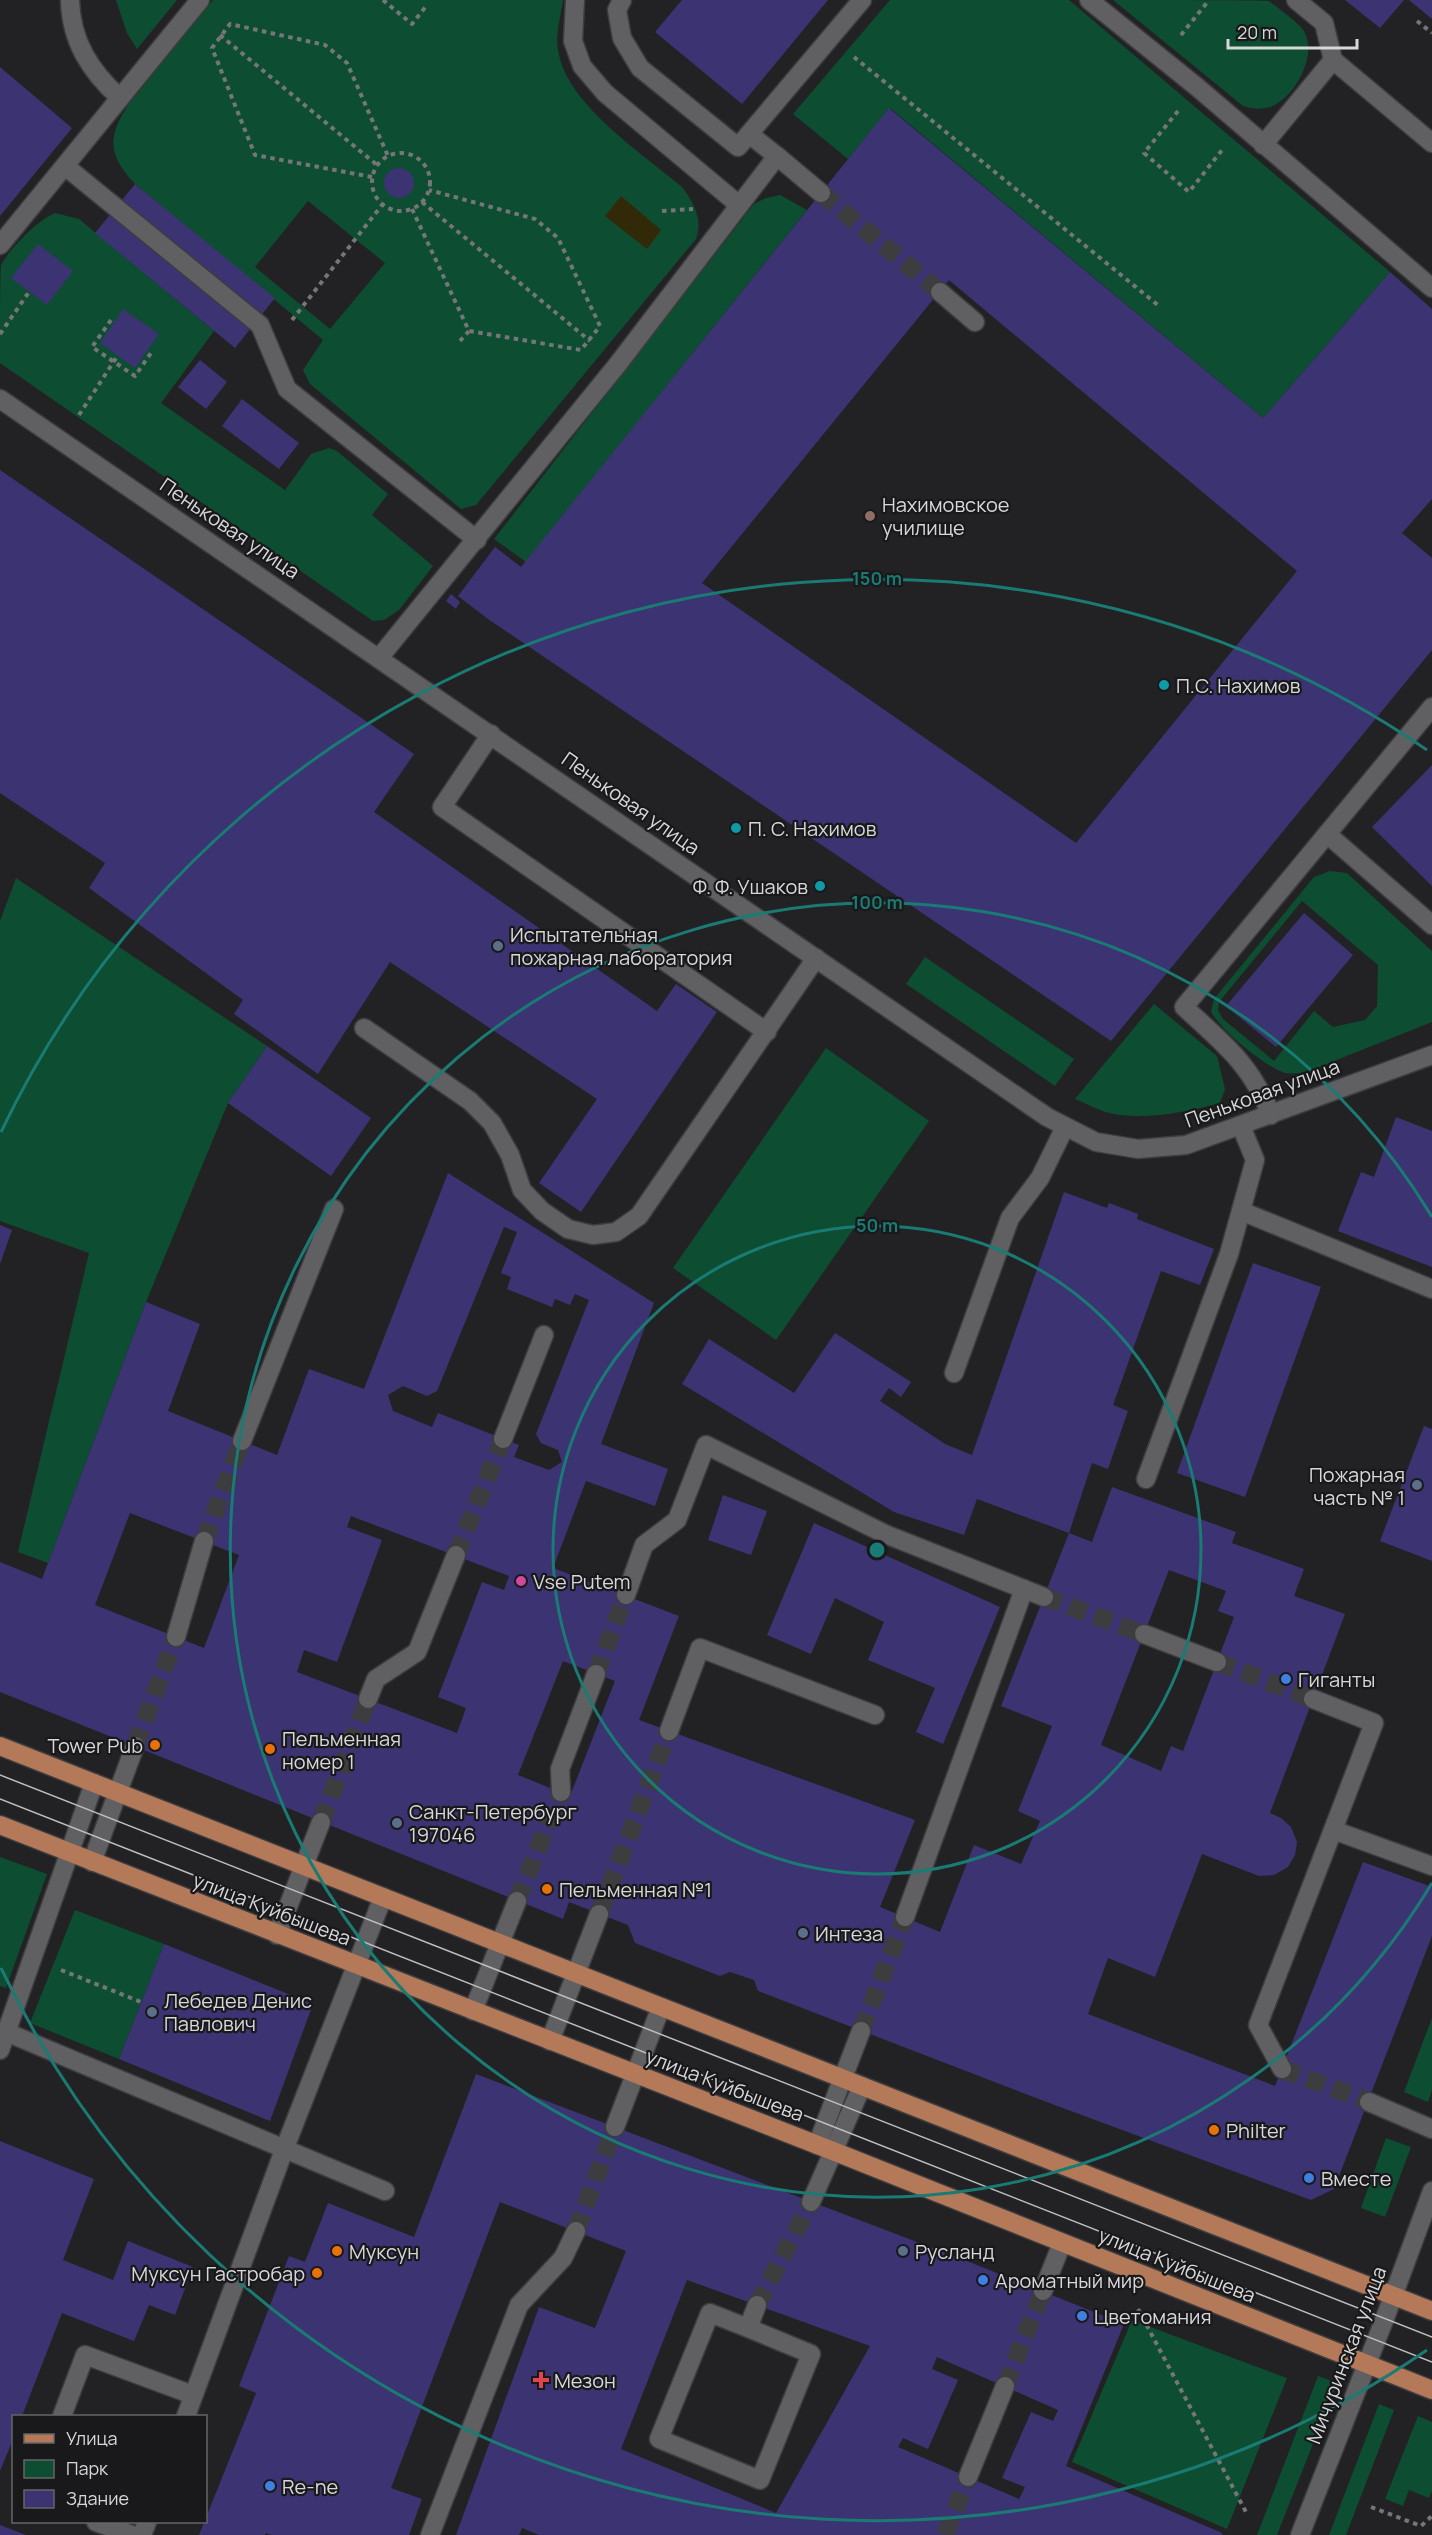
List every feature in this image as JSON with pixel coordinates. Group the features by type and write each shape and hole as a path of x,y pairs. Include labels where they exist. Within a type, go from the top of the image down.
{"main road":[{"path":"0,1746 1432,2311"},
{"name":"улица Куйбышева","path":"0,1826 825,2148 1432,2390"}],"street":[{"path":"70,0 70,13 76,38 87,61 101,81 120,98"},
{"path":"575,0 573,41 582,66 605,93 739,206"},
{"path":"622,0 617,10 622,38 640,68 738,147 862,0"},
{"path":"1089,0 1197,87 1432,288"},
{"path":"1296,0 1324,23 1333,60 1432,143"},
{"path":"0,245 196,5"},
{"path":"1263,145 1333,60"},
{"path":"749,134 821,193"},
{"path":"379,658 618,364 777,156"},
{"path":"65,166 260,325 287,389 477,540"},
{"path":"940,292 975,322"},
{"name":"Пеньковая улица","path":"0,399 1047,1117 1096,1142 1138,1149 1186,1145 1432,1055"},
{"path":"1271,1115 1260,1087 1235,1054 1184,1008 1432,707"},
{"path":"491,734 442,807 767,1032"},
{"path":"1327,834 1432,925"},
{"path":"364,1028 470,1101 492,1123 510,1155 522,1190 542,1211 568,1229 593,1235 616,1232 639,1216 816,958"},
{"path":"1146,1479 1229,1254 1255,1160 1241,1126"},
{"path":"954,1373 1010,1218 1040,1178 1065,1127"},
{"path":"242,1441 334,1209"},
{"path":"1241,1211 1432,1288"},
{"path":"503,1438 544,1335"},
{"path":"626,1595 644,1545 677,1520 706,1445 885,1534 1044,1597"},
{"path":"176,1637 204,1541"},
{"path":"368,1699 376,1679 417,1652 456,1555"},
{"path":"905,1917 1024,1589"},
{"path":"1144,1634 1217,1662"},
{"path":"669,1731 700,1648 875,1715"},
{"path":"561,1792 560,1769 596,1674"},
{"path":"1282,2069 1258,2025 1374,1723 1313,1699"},
{"path":"92,1862 135,1746"},
{"path":"0,2050 94,1784"},
{"path":"277,1935 321,1822"},
{"path":"1333,1830 1432,1866"},
{"path":"186,2415 284,2150 383,1897"},
{"path":"473,2011 517,1901"},
{"path":"550,2041 599,1914"},
{"path":"615,2127 661,2007"},
{"path":"811,2202 843,2078 861,2031"},
{"path":"6,2032 385,2191"},
{"path":"825,2148 862,2086"},
{"path":"1369,2102 1432,2129"},
{"name":"Мичуринская улица","path":"1300,2535 1432,2191"},
{"path":"430,2535 519,2305 563,2258 576,2231"},
{"path":"1043,2291 1062,2243"},
{"path":"748,2328 757,2305"},
{"path":"710,2313 748,2328 811,2354 760,2480 659,2439 710,2313"},
{"path":"62,2415 85,2355 194,2395"},
{"path":"968,2477 1005,2386"},
{"path":"99,2523 132,2535"}],"path":[{"path":"383,0 412,24 428,5"},
{"path":"1161,59 1209,0"},
{"path":"196,5 221,36 377,165"},
{"path":"1417,21 1432,33"},
{"path":"372,177 255,154 212,48 230,24 325,45 347,63 388,156"},
{"path":"830,37 1158,306"},
{"path":"1197,87 1144,153 1189,192 1242,127"},
{"path":"399,153 410,154 420,160 430,179 429,190 422,202 412,209 397,211 382,205 373,192 372,177 377,165 388,156 399,153"},
{"path":"429,190 535,219 558,238 600,326 581,350 469,331"},
{"path":"422,202 618,364"},
{"path":"270,348 382,205"},
{"path":"412,209 469,331"},
{"path":"0,334 29,292"},
{"path":"111,320 92,347 135,376 153,350"},
{"path":"460,341 469,331"},
{"path":"62,441 118,355"},
{"path":"33,1958 141,2002"},
{"path":"1138,2309 1247,2514"},
{"path":"1371,2507 1421,2526 1432,2516"}],"green space":[{"path":"116,0 177,0 137,49 127,33"},
{"path":"213,0 563,0 557,44 564,70 575,89 608,126 682,187 696,212 698,232 696,239 476,505 461,509 310,384 303,370 323,340 135,184 126,174 115,155 114,137 116,127 128,105","holes":["308,201 385,263 330,329 255,267"]},
{"path":"890,0 1069,0 1390,272 1263,418 890,108 848,159 793,114"},
{"path":"1113,0 1269,1 1304,31 1308,41 1308,52 1302,75 1288,95 1270,107 1263,109 1243,106"},
{"path":"780,195 807,210 526,562 494,539 754,204"},
{"path":"55,213 79,219 214,331 161,403 285,490 311,454 329,448 337,451 388,494 372,515 433,566 399,610 384,620 373,621 0,363 1,265 25,235"},
{"path":"1330,871 1347,873 1432,951 1432,1022 1304,1073 1285,1073 1244,1047 1224,1029 1211,1012 1214,999 1314,877","holes":["1302,901 1378,965 1377,1006 1365,1020 1333,1027 1314,1011 1274,1061 1223,1019 1218,1010 1219,1002"]},
{"path":"16,878 267,1046 228,1103 146,1302 48,1563 18,1552 89,1253 0,1221 0,921"},
{"path":"925,957 1074,1059 1055,1086 906,984"},
{"path":"1154,1004 1217,1056 1225,1089 1220,1103 1155,1116 1128,1116 1099,1110 1075,1099"},
{"path":"826,1048 929,1121 776,1340 673,1268"},
{"path":"0,1857 47,1874 6,1988 0,1986"},
{"path":"75,1910 164,1944 119,2059 30,2023"},
{"path":"1432,2018 1432,2090 1428,2102 1404,2092"},
{"path":"1386,2138 1411,2147 1385,2217 1361,2208"},
{"path":"1132,2320 1287,2378 1227,2529 1072,2462"},
{"path":"1318,2376 1337,2383 1277,2535 1257,2535"},
{"path":"1379,2404 1394,2410 1346,2535 1329,2535"},
{"path":"1418,2416 1432,2422 1432,2491 1429,2498 1409,2490 1403,2506 1385,2499"}],"sand":[{"path":"621,196 661,230 647,249 605,216"}],"building":[{"path":"682,0 828,0 742,104 655,32"},
{"path":"1345,0 1404,0 1380,28"},
{"path":"1409,0 1432,0 1432,19"},
{"path":"0,67 72,128 0,216"},
{"path":"889,108 1263,418 1390,272 1432,309 1432,499 1402,533 1432,558 1432,650 1111,1041 488,619 458,596 495,547 521,567","holes":["949,280 1297,571 1076,843 702,583"]},
{"path":"399,168 410,172 414,183 410,194 399,198 388,194 384,183 388,172"},
{"path":"135,184 275,298 235,348 95,233"},
{"path":"38,244 73,271 47,305 11,278"},
{"path":"123,309 159,334 135,368 100,343"},
{"path":"200,360 227,382 206,409 178,387"},
{"path":"242,399 299,443 279,469 222,426"},
{"path":"0,470 414,754 374,812 657,1011 676,984 717,1012 581,1212 539,1183 597,1099 390,962 318,1074 234,1014 243,1000 89,888 105,863 0,793"},
{"path":"451,594 460,602 456,609 446,601"},
{"path":"1432,765 1432,886 1372,827"},
{"path":"1304,913 1353,955 1276,1047 1226,1006"},
{"path":"267,1046 371,1118 331,1176 228,1103"},
{"path":"1396,1117 1432,1131 1432,1267 1338,1231 1361,1172 1374,1177"},
{"path":"448,1173 654,1303 601,1444 668,1469 655,1506 586,1481 553,1568 679,1616 639,1720 915,1820 880,1907 940,1932 974,1845 1021,1864 1040,1821 1018,1811 1052,1726 1001,1706 1069,1533 1092,1542 1112,1487 1236,1532 1232,1543 1304,1569 1294,1596 1345,1614 1270,1813 1281,1818 1291,1827 1297,1842 1295,1855 1288,1867 1274,1875 1259,1876 1202,1854 1155,1977 1108,1958 1088,2014 1275,2086 1363,1862 1432,1887 1432,1936 1334,2189 1311,2200 1052,2104 758,1991 754,1980 730,1972 720,1976 635,1943 628,1925 569,1902 563,1919 0,1692 0,1562 42,1579 146,1302 200,1324 168,1411 277,1455 309,1369 364,1389","holes":["504,1227 517,1232 501,1273 511,1277 507,1289 552,1307 555,1299 570,1305 575,1294 589,1300 536,1434 541,1443 558,1450 562,1462 549,1470 514,1457 519,1445 438,1413 432,1427 393,1411 388,1395 403,1386 427,1396 437,1391","130,1513 239,1555 204,1648 95,1605","351,1516 509,1576 504,1590 482,1582 438,1697 466,1708 457,1733 297,1672 304,1650 337,1662 382,1540 347,1527","1169,1570 1226,1591 1218,1611 1234,1617 1183,1751 1171,1746 1161,1771 1101,1745","563,1661 615,1681 570,1796 518,1775"]},
{"path":"1064,1192 1107,1208 1109,1203 1138,1214 1137,1219 1214,1249 1200,1285 1161,1271 1113,1405 1128,1411 1108,1469 1092,1463 1069,1533 977,1499 964,1535 894,1512 682,1384 709,1339 794,1393 835,1333 911,1382 901,1397 889,1388 880,1401 945,1444 972,1455"},
{"path":"0,1225 12,1230 0,1264"},
{"path":"1253,1263 1321,1287 1245,1497 1177,1473"},
{"name":"Пожарная часть № 1","path":"1424,1426 1432,1429 1432,1561 1380,1541"},
{"path":"723,1495 767,1511 751,1555 708,1540"},
{"path":"814,1523 1000,1607 943,1744 916,1732 935,1688 868,1660 884,1622 835,1598 811,1654 767,1635"},
{"path":"164,1944 313,2004 270,2121 119,2059"},
{"path":"476,2074 967,2261 1124,2324 1066,2466 1222,2533 1222,2535 539,2535 522,2528 519,2535 456,2535 539,2307 595,2328 626,2251 500,2202 391,2488 422,2499 409,2535 271,2535 266,2533 265,2535 199,2535 204,2523 207,2523 207,2515 256,2393 239,2386 289,2256 305,2262 328,2203 414,2237","holes":["687,2280 870,2346 776,2513 621,2449","937,2357 1058,2410 1053,2421 1031,2412 1002,2478 1025,2487 1019,2499 898,2447 903,2438 928,2449 958,2380 932,2369"]},
{"path":"0,2141 94,2179 63,2260 113,2280 128,2241 193,2267 175,2315 149,2305 134,2341 62,2313 22,2415 12,2415 12,2442 0,2471"},
{"path":"0,2525 26,2535 0,2535"}],"tunnel":[{"path":"821,193 940,292"},
{"path":"456,1555 503,1439"},
{"path":"204,1541 242,1441"},
{"path":"596,1674 626,1595"},
{"path":"1044,1597 1144,1634"},
{"path":"135,1746 176,1637"},
{"path":"1217,1662 1313,1699"},
{"path":"321,1822 368,1699"},
{"path":"599,1914 669,1731"},
{"path":"517,1901 561,1792"},
{"path":"861,2031 905,1917"},
{"path":"1282,2069 1369,2102"},
{"path":"576,2231 615,2127"},
{"path":"757,2305 811,2202"},
{"path":"1005,2386 1043,2291"},
{"path":"945,2535 968,2477"}],"tram line":[{"path":"0,1775 1432,2337"},
{"path":"0,1799 1432,2362"}],"place":[{"name":"Нахимовское училище","path":"870,516"},
{"name":"П.С. Нахимов","path":"1164,685"},
{"name":"П. С. Нахимов","path":"736,828"},
{"name":"Ф. Ф. Ушаков","path":"820,886"},
{"name":"Испытательная пожарная лаборатория","path":"498,946"},
{"name":"Пожарная часть № 1","path":"1417,1485"},
{"name":"Vse Putem","path":"521,1581"},
{"name":"Гиганты","path":"1286,1679"},
{"name":"Tower Pub","path":"155,1745"},
{"name":"Пельменная номер 1","path":"270,1749"},
{"name":"Санкт-Петербург 197046","path":"397,1823"},
{"name":"Пельменная №1","path":"547,1889"},
{"name":"Интеза","path":"803,1933"},
{"name":"Лебедев Денис Павлович","path":"152,2012"},
{"name":"Philter","path":"1214,2130"},
{"name":"Вместе","path":"1309,2178"},
{"name":"Муксун","path":"337,2251"},
{"name":"Русланд","path":"903,2251"},
{"name":"Муксун Гастробар","path":"317,2273"},
{"name":"Ароматный мир","path":"983,2280"},
{"name":"Цветомания","path":"1082,2316"},
{"name":"Мезон","path":"541,2380"},
{"name":"Re-ne","path":"270,2486"}]}
